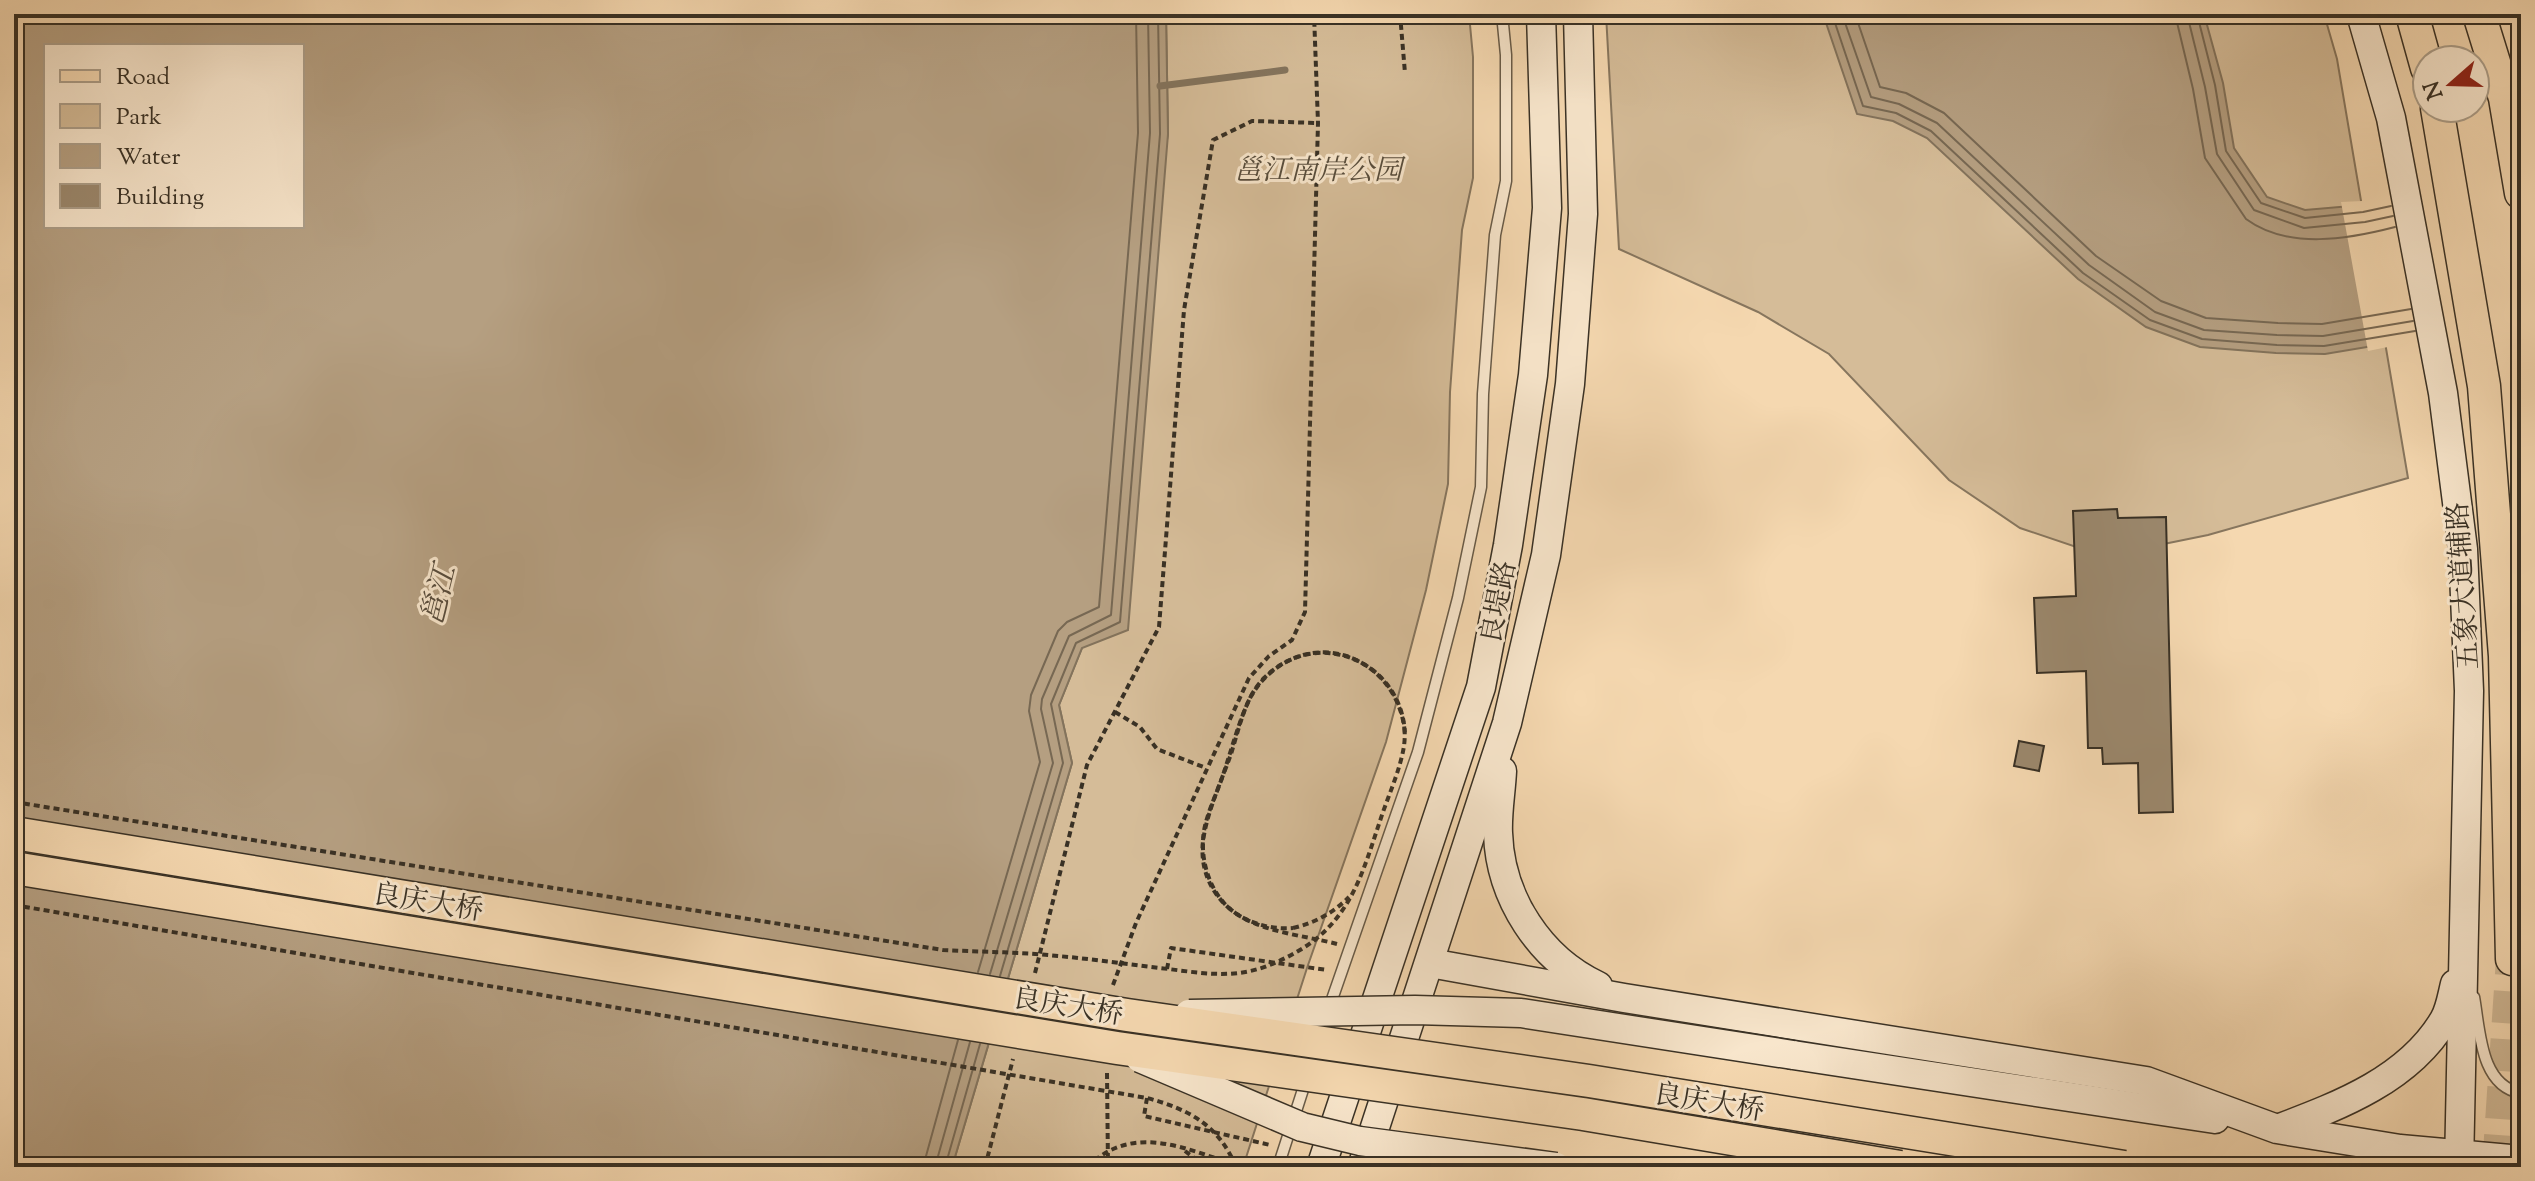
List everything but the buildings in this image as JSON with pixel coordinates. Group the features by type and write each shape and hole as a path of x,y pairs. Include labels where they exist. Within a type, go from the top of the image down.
{"main road":[{"name":"良堤路","path":"1321,1167 1481,687 1508,545 1534,360 1547,208 1541,14"},
{"name":"良堤路","path":"1362,1167 1507,723 1546,555 1570,384 1583,214 1578,14"},
{"name":"五象大道辅路","path":"2361,14 2391,118 2443,393 2463,549 2469,676 2460,1161"},
{"path":"2479,14 2505,98 2521,193"},
{"path":"2415,18 2421,44"},
{"path":"2440,124 2484,386 2505,656 2512,959"},
{"path":"1507,723 1498,831 1500,858 1508,886 1522,917 1545,947 1573,974 1624,998"},
{"name":"良庆大桥","path":"14,833 2124,1167"},
{"name":"良庆大桥","path":"14,868 1112,1059 1583,1114 1900,1167"},
{"path":"1430,963 1624,998 2146,1081 2277,1129 2344,1104 2420,1054 2446,1018 2465,948"},
{"path":"1120,1007 1521,1013 2277,1129 2460,1161 2521,1160"},
{"path":"1112,1059 1302,1127 1360,1141 1556,1167"}],"lane":[{"path":"1278,1167 1341,972 1418,752 1458,598 1481,487 1483,394 1495,235 1506,181 1506,55 1502,14"},
{"path":"2465,948 2486,1060 2496,1080 2521,1093"}],"path":[{"path":"1120,1007 1113,984 1136,923 1249,678 1269,656 1292,640 1305,612 1318,123 1314,14"},
{"path":"1400,14 1405,73"},
{"path":"1034,977 1087,765 1159,627 1184,310 1213,140 1252,121 1318,123"},
{"path":"14,802 943,950 1055,956 1212,975 1241,973 1279,961 1311,942 1320,935 1329,927 1354,892 1358,883 1363,873 1392,785 1397,770 1402,755 1405,743 1405,731 1403,719 1395,696 1389,685 1381,676 1372,668 1361,662 1350,657 1337,654 1324,653 1310,653 1297,657 1285,662 1274,670 1264,678 1256,689 1249,701 1206,826 1203,838 1202,850 1203,862 1211,886 1225,906 1235,914 1245,920 1256,925 1268,928 1280,929 1293,928 1316,921 1338,908 1350,896 1355,889 1360,882 1395,779 1399,765 1403,751 1405,737 1404,724 1392,690 1385,680 1375,671 1365,664 1354,659 1343,655 1329,653 1316,653 1302,655 1290,660 1279,666 1268,674 1259,684 1251,696 1246,708 1204,831 1203,843 1210,880 1222,901 1230,910 1240,916 1252,923 1266,927 1280,930 1308,937 1322,940 1337,944"},
{"path":"1115,712 1140,727 1157,749 1207,768"},
{"path":"14,905 1147,1098 1184,1109 1197,1117 1220,1138 1239,1167"},
{"path":"1167,969 1171,948 1341,972"},
{"path":"985,1167 1014,1054"},
{"path":"1108,1167 1112,1059"},
{"path":"1147,1098 1144,1116 1284,1148"},
{"path":"1087,1167 1107,1151 1145,1141 1183,1150 1206,1167"},
{"path":"1087,1167 1114,1148 1153,1141 1239,1167"}],"green space":[{"name":"邕江南岸公园","path":"1166,14 1469,14 1473,57 1473,178 1462,230 1450,392 1448,484 1426,590 1386,742 1307,968 1243,1167 952,1167 1072,763 1059,705 1082,648 1168,134"},
{"path":"1606,14 2324,14 2337,59 2408,478 2208,535 2149,547 2094,553 2020,528 1949,480 1829,354 1758,312 1619,249"}],"water":[{"name":"邕江","path":"14,14 1166,14 1168,134 1128,630 1082,648 1059,705 1072,763 952,1167 14,1167"},
{"path":"1823,14 2204,14 2223,83 2234,148 2267,197 2305,210 2362,205 2415,339 2325,354 2276,353 2200,347 2146,327 2078,279 1927,138 1893,121 1857,114"}],"pier":[{"path":"2521,162 2521,320 2368,351 2341,202 2362,201"}],"waterway":[{"path":"1160,86 1285,70"}],"tunnel":[{"path":"2498,1167 2512,959"}]}
